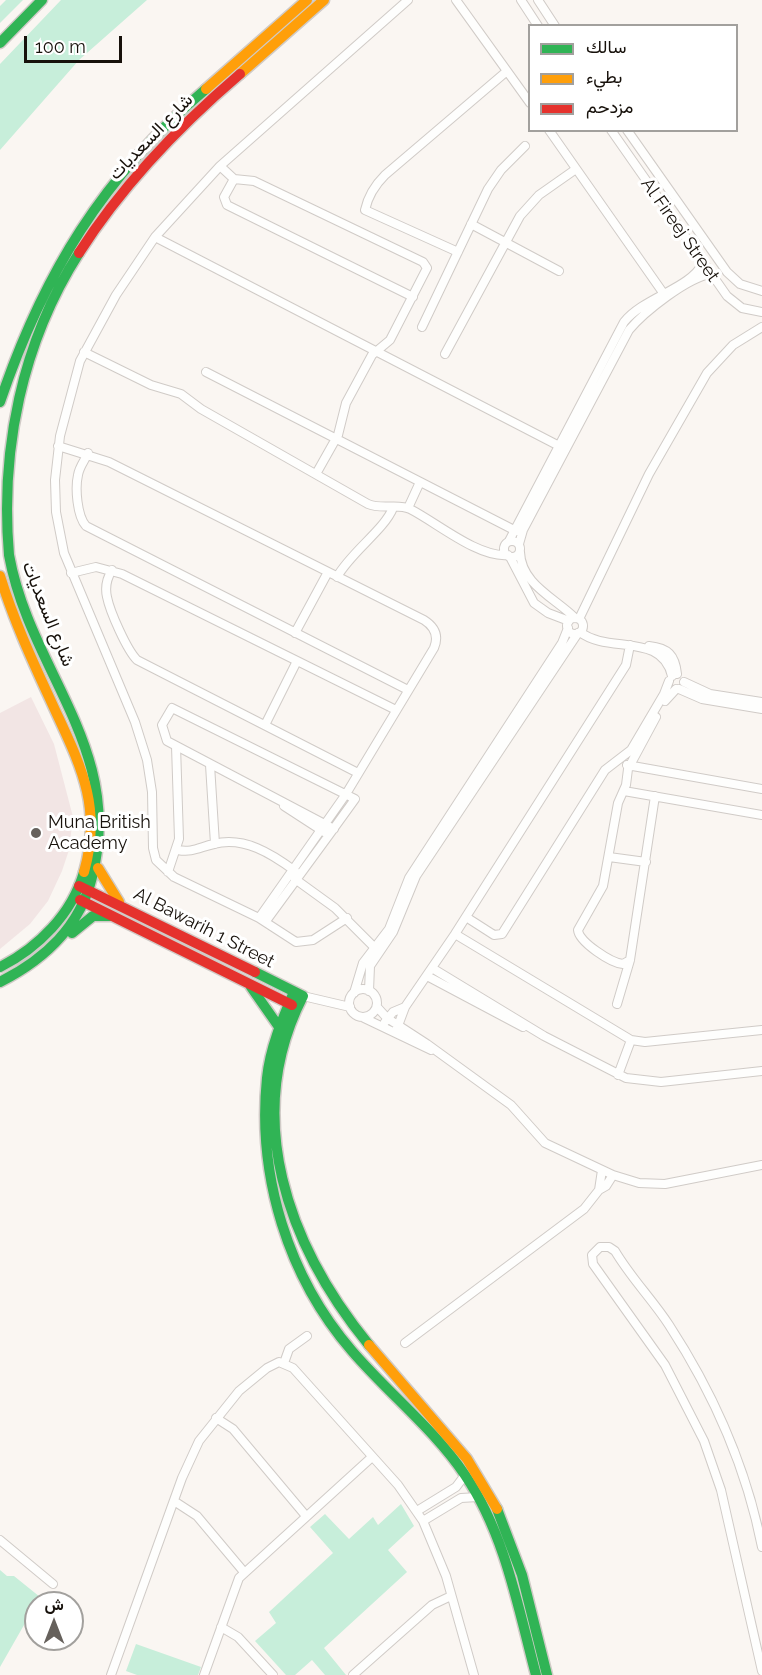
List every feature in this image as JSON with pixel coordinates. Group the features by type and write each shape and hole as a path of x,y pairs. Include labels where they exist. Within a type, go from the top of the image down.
{"main road":[{"path":"0,43 42,0"},
{"name":"شارع السعديات","path":"0,402 23,337 52,272 105,191 162,128 306,0"},
{"name":"شارع السعديات","path":"85,888 98,868 103,817 98,780 19,593 4,540 1,479 13,405 36,339 68,270 120,192 173,135 324,0"},
{"name":"شارع السعديات","path":"0,576 10,606 84,774 90,805 94,855 85,888 64,935 24,969 0,982"},
{"path":"98,868 108,888 123,906"},
{"name":"Al Bawarih 1 Street","path":"85,888 298,994"},
{"name":"شارع السعديات","path":"0,967 17,958 42,939 80,900"},
{"name":"Al Bawarih 1 Street","path":"80,900 292,1005"},
{"path":"24,969 44,960 86,920 98,915 115,918"},
{"path":"247,982 265,1003 279,1027"},
{"path":"298,994 279,1027 267,1088 264,1150 275,1204 302,1275 338,1334 465,1475 478,1497 501,1551 536,1675"},
{"path":"292,1005 276,1096 276,1144 282,1189 314,1268 348,1321 452,1440 483,1482 507,1531 547,1675"},
{"path":"302,1275 314,1268"}],"street":[{"path":"347,918 313,940 304,943 292,940 262,920 168,873 156,860 153,852 154,805 151,780 135,722 71,573 61,543 56,512 55,480 58,446 71,388 84,352 116,296 155,237 220,166 408,0"},
{"path":"456,0 528,100"},
{"path":"521,0 537,24"},
{"path":"538,0 554,24"},
{"path":"458,252 365,210 376,185 385,175 507,71"},
{"path":"550,132 665,295"},
{"name":"Al Fireej Street","path":"612,132 703,263 734,303 751,312 762,312"},
{"name":"Al Fireej Street","path":"628,132 727,272 740,284 762,291"},
{"path":"422,327 494,179 525,146"},
{"path":"220,166 234,179 254,181 423,262 426,272 390,340 376,351 346,403 336,438 316,474"},
{"path":"445,354 514,224 532,201 576,169"},
{"path":"234,179 224,197 227,205 413,297"},
{"path":"471,224 559,272"},
{"path":"155,237 562,447"},
{"path":"350,1007 360,970 377,949 389,928 403,890 583,624 543,610 534,603 504,548 546,477 616,343 640,317 665,295 692,277 703,263"},
{"path":"665,295 711,274"},
{"path":"492,756 562,642 649,474 707,373 733,345 762,327"},
{"path":"84,352 151,384 181,394 201,409 363,502 380,508 408,508 489,553 509,556 520,548"},
{"path":"206,372 516,531"},
{"path":"58,446 88,453 328,572 433,627 436,645 346,794 295,874 262,920"},
{"path":"88,453 78,472 77,481 81,518 86,526 408,690"},
{"path":"546,477 523,530 520,548 523,567 534,584 573,622 579,633 597,641 639,646 660,654 667,662 680,687 702,699 762,709"},
{"path":"408,508 420,482"},
{"path":"380,508 380,525"},
{"path":"337,577 350,558 393,508"},
{"path":"509,541 520,548"},
{"path":"71,573 90,567 112,570 396,710"},
{"path":"112,570 107,580 107,597 135,658 358,773"},
{"path":"295,633 328,572"},
{"path":"397,1028 405,1007 466,917 626,665 630,645"},
{"path":"265,725 297,661"},
{"path":"630,960 623,964 615,962 582,941 578,933 603,886 618,803 624,791 629,766 667,698 680,687 682,677 673,677"},
{"path":"466,917 494,935 502,934 605,770 631,750 673,677"},
{"path":"680,687 762,702"},
{"path":"295,874 332,832 355,799 172,708 162,729 165,738 210,765 276,798 332,832"},
{"path":"168,873 178,850 176,746"},
{"path":"617,761 629,766 762,789"},
{"path":"210,765 215,844"},
{"path":"624,791 762,815"},
{"path":"617,1004 630,960 656,796"},
{"path":"178,850 194,851 228,842 252,846 295,874 347,918 377,949"},
{"path":"609,857 646,862"},
{"path":"455,934 631,1040 645,1042 762,1030"},
{"path":"369,991 369,971 377,949"},
{"path":"429,972 618,1075 644,1082 661,1083 762,1071"},
{"path":"354,993 362,990 369,991 375,996 377,1007 385,1022"},
{"path":"298,994 350,1007 361,1017 385,1022 397,1028 512,1105 545,1143 613,1175 639,1183 664,1184 762,1165"},
{"path":"361,1017 369,1016 377,1007"},
{"path":"385,1022 405,1007"},
{"path":"618,1075 631,1040"},
{"path":"599,1190 602,1170"},
{"path":"405,1343 580,1213 599,1190 609,1183 613,1175"},
{"path":"762,1547 743,1472 713,1398 669,1325 615,1251 609,1246 597,1249 592,1256 595,1267 674,1381 713,1462 762,1671"},
{"path":"284,1363 289,1349 307,1336"},
{"path":"111,1675 189,1462 216,1418 239,1391 274,1363 284,1363 293,1368 417,1511 440,1559 474,1675"},
{"path":"216,1418 236,1433 306,1516"},
{"path":"204,1675 235,1584 244,1572 372,1457"},
{"path":"417,1511 456,1487 465,1475"},
{"path":"423,1521 464,1497 478,1497"},
{"path":"439,1498 445,1508"},
{"path":"174,1501 197,1516 244,1572"},
{"path":"0,1540 53,1584"},
{"path":"353,1675 427,1608 451,1596"},
{"path":"221,1627 238,1637 273,1675"}],"shaded area":[{"name":"Muna British Academy","path":"31,697 54,744 73,817 69,850 48,901 30,924 0,949 0,713"}],"green space":[{"path":"6,0 23,0 0,23 0,6"},
{"path":"61,0 147,0 79,60 0,150 0,64"},
{"path":"401,1504 414,1526 388,1550 407,1572 324,1648 346,1675 325,1675 312,1660 295,1675 286,1675 255,1641 276,1623 269,1612 333,1553 310,1527 325,1514 349,1539 373,1517 378,1525"},
{"path":"0,1570 7,1576 14,1576 33,1591 24,1591 24,1625 0,1667"},
{"path":"136,1644 201,1667 198,1675 137,1675 126,1671"}],"traffic: fast":[{"path":"0,43 42,0"},
{"path":"0,402 36,312 80,230 136,157 169,122 206,89"},
{"path":"0,982 46,952 58,940 79,911 92,877 99,831 96,789 86,750 71,712 35,637 20,597 9,555 7,516 12,437 29,360 59,287 79,253"},
{"path":"0,967 27,950 52,928 71,902 84,872"},
{"path":"72,933 93,916 110,916"},
{"path":"255,972 303,996 285,1042 276,1088 275,1133 282,1179 296,1223 316,1266 340,1307 369,1345"},
{"path":"251,987 279,1027"},
{"path":"294,992 274,1045 267,1078 265,1115 267,1152 273,1188 294,1258 310,1291 352,1351 453,1458 479,1498 509,1572 536,1675"},
{"path":"497,1509 522,1575 547,1675"}],"traffic: slow":[{"path":"206,89 307,0"},
{"path":"240,74 324,0"},
{"path":"0,576 23,638 70,742 85,782 91,824 84,872"},
{"path":"98,868 119,902"},
{"path":"369,1345 467,1459 497,1509"}],"traffic: jam":[{"path":"79,253 133,180 173,136 240,74"},
{"path":"79,886 255,972"},
{"path":"80,900 292,1005"}],"place":[{"name":"Muna British Academy","path":"36,833"}]}
